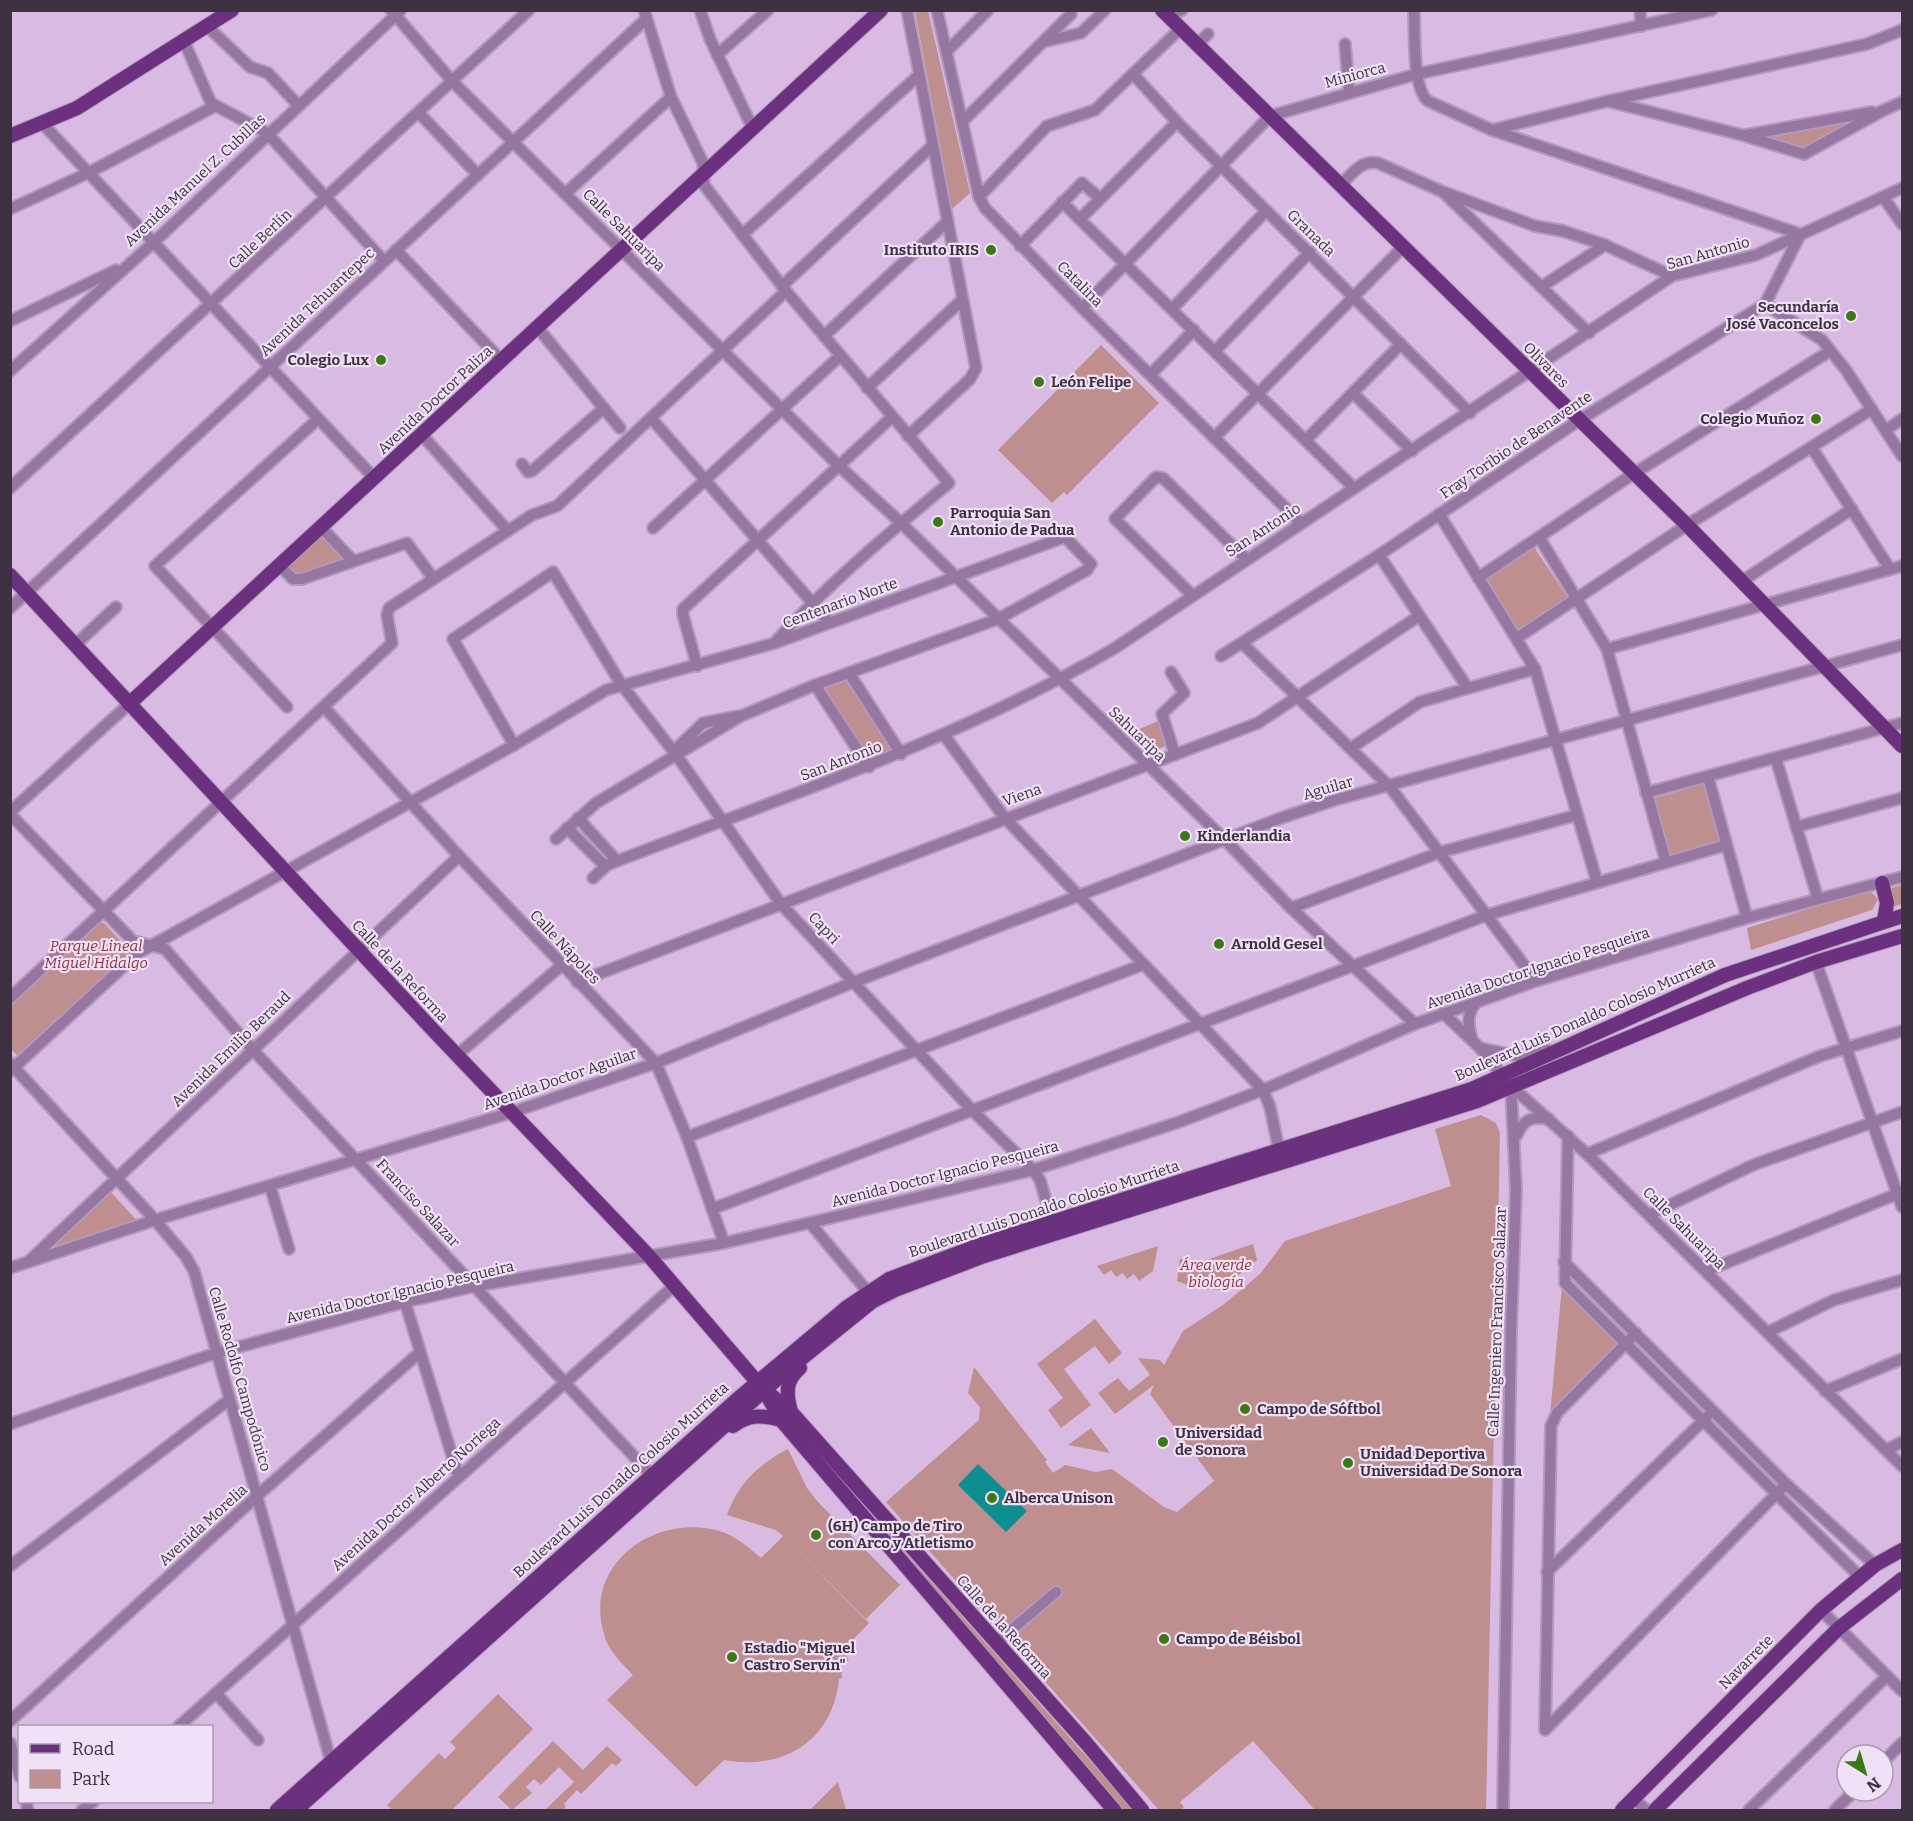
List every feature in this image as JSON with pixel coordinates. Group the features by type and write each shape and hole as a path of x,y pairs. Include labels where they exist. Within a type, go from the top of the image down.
{"main road":[{"path":"10,136 77,108 232,10"},
{"name":"Avenida Doctor Paliza","path":"129,704 880,10"},
{"name":"Olivares","path":"1165,13 1181,28 1203,39 1270,116 1578,421 1687,525 1902,746"},
{"name":"Calle de la Reforma","path":"10,575 357,949 675,1285 1114,1810"},
{"path":"1882,883 1887,903 1884,921"},
{"name":"Boulevard Luis Donaldo Colosio Murrieta","path":"296,1810 656,1480 868,1292 916,1267 974,1246 1054,1227 1281,1156 1477,1101 1570,1043 1725,975 1902,916"},
{"name":"Boulevard Luis Donaldo Colosio Murrieta","path":"1281,1156 1472,1089 1506,1081 1816,962 1902,936"},
{"name":"Boulevard Luis Donaldo Colosio Murrieta","path":"277,1810 656,1480 686,1461 761,1386 873,1301 895,1290 984,1257 1054,1227"},
{"path":"686,1461 706,1450 741,1420 758,1415 786,1416 790,1378 911,1277 957,1258 974,1246"},
{"name":"Calle de la Reforma","path":"786,1416 996,1643 1087,1744 1142,1810"},
{"name":"Navarrete","path":"1622,1810 1821,1610 1875,1565 1902,1550"},
{"path":"1655,1810 1839,1628 1902,1579"}],"street":[{"name":"Calle Berlín","path":"10,488 529,10"},
{"path":"700,10 717,55 753,129"},
{"path":"717,55 768,10"},
{"path":"907,10 976,368 975,374 908,436"},
{"name":"Catalina","path":"937,10 948,50 979,197 985,208 1082,308 1301,523"},
{"path":"948,50 988,10"},
{"path":"1044,42 1077,35 1105,10"},
{"path":"1165,13 1182,10"},
{"path":"1414,10 1417,74 1422,93 1428,101 1492,130 1800,234 1765,304 1811,332 1830,351 1872,409 1902,456"},
{"path":"1640,10 1641,26"},
{"name":"Miniorca","path":"1082,308 1270,116 1349,91 1417,74 1705,11"},
{"name":"Calle Sahuaripa","path":"396,12 452,81 839,466"},
{"name":"Avenida Manuel Z. Cubillas","path":"10,371 153,243 396,12"},
{"path":"962,122 1044,42 1069,12 1087,28"},
{"path":"645,15 671,97 703,163 704,185 784,288 949,483 900,522 811,603 775,643"},
{"name":"Avenida Tehuantepec","path":"10,608 478,175 645,15"},
{"path":"208,27 250,67 268,74 298,105"},
{"path":"979,197 1047,126 1095,110 1181,28"},
{"path":"1492,130 1608,101 1867,44 1902,30"},
{"path":"184,41 208,99 215,106 267,134 384,261"},
{"path":"1345,44 1349,91"},
{"name":"Granada","path":"1133,74 1177,122 1470,412"},
{"path":"742,235 919,75"},
{"path":"566,193 671,97"},
{"path":"1608,101 1742,135 1803,154 1902,102"},
{"path":"10,209 87,173 215,106"},
{"path":"1742,135 1882,111"},
{"path":"419,113 478,175"},
{"path":"1080,219 1177,122"},
{"path":"42,123 375,478"},
{"path":"10,998 392,643 393,638 387,615 389,608 532,514 557,506 723,350 932,146"},
{"path":"1341,184 1358,167 1371,162 1441,191 1534,225 1563,231 1605,245 1672,276"},
{"path":"1020,246 1082,183 1100,198"},
{"name":"San Antonio","path":"605,866 901,754 1059,680 1114,648 1672,276 1756,255 1902,188"},
{"path":"1441,191 1589,333"},
{"path":"1884,198 1902,224"},
{"path":"1062,202 1216,350 1354,488"},
{"path":"1173,308 1266,211"},
{"path":"824,336 947,222"},
{"path":"1541,287 1605,245"},
{"path":"1214,438 1402,248"},
{"path":"396,250 502,361"},
{"path":"1216,350 1310,252"},
{"path":"10,321 126,265"},
{"path":"867,388 962,300"},
{"name":"Fray Toribio de Benavente","path":"1221,656 1379,555 1578,421 1765,304"},
{"path":"538,328 620,428"},
{"path":"1151,374 1194,330"},
{"path":"1306,440 1401,344"},
{"path":"1478,579 1633,474 1830,351"},
{"path":"653,528 840,356"},
{"path":"1353,393 1412,451"},
{"path":"522,464 528,472 532,471 604,408"},
{"path":"1517,638 1687,525 1872,409"},
{"path":"697,666 682,612 892,417"},
{"path":"287,707 154,566 318,418"},
{"path":"651,418 704,482 830,623"},
{"path":"1886,430 1902,419"},
{"path":"422,435 508,531"},
{"path":"1812,448 1890,569"},
{"name":"Sahuaripa","path":"839,466 956,576 1059,680 1226,840 1291,908 1415,1024"},
{"path":"1192,595 1115,519 1156,477 1163,478 1246,558"},
{"path":"1742,582 1852,509"},
{"path":"1439,514 1535,669 1597,882"},
{"path":"321,526 353,561"},
{"name":"Centenario Norte","path":"12,1067 138,953 621,684 697,666 775,643 1065,537 1091,564 1090,568 998,620"},
{"path":"1539,537 1607,649 1666,862"},
{"path":"279,565 289,576 297,580 407,543 433,578"},
{"path":"1379,555 1467,687"},
{"path":"1607,649 1902,566"},
{"name":"Capri","path":"514,745 453,639 548,573 553,572 621,684 781,903 972,1110 1033,1170"},
{"path":"75,645 117,607"},
{"name":"Viena","path":"577,982 1004,817 1148,766 1258,723 1419,616"},
{"path":"556,839 596,803 741,716 815,685 998,620"},
{"path":"1242,643 1300,696 1390,787 1536,981"},
{"name":"Aguilar","path":"854,982 1281,818 1626,720 1825,668 1902,645"},
{"path":"1351,748 1411,707 1467,687 1535,669"},
{"path":"1171,672 1184,693 1162,714 1175,755"},
{"path":"849,673 901,754"},
{"path":"815,685 869,767"},
{"name":"Avenida Doctor Paliza","path":"10,813 129,704"},
{"name":"Calle Nápoles","path":"324,707 459,856 656,1063 687,1137 724,1244"},
{"path":"1646,793 1902,723"},
{"path":"944,735 1004,817 1263,1090 1281,1156"},
{"path":"1776,759 1818,899"},
{"path":"1707,777 1747,918"},
{"path":"1796,827 1902,798"},
{"path":"10,813 133,941 138,944 155,945"},
{"path":"1291,908 1441,852 1577,815"},
{"path":"578,818 617,861"},
{"path":"567,828 605,866 593,878"},
{"path":"712,1209 1487,915 1726,845"},
{"name":"Avenida Emilio Beraud","path":"25,1264 117,1180 357,949 459,856"},
{"name":"Avenida Doctor Ignacio Pesqueira","path":"10,1424 216,1353 405,1302 476,1286 724,1244 1033,1170 1179,1122 1263,1090 1415,1024 1536,981 1747,918 1902,878"},
{"name":"Franciso Salazar","path":"155,945 165,949 252,1049 656,1480"},
{"path":"1816,962 1900,1193 1902,1207"},
{"path":"458,1055 562,965"},
{"path":"687,1137 1142,965"},
{"name":"Avenida Doctor Aguilar","path":"10,1268 155,1220 513,1112 656,1063 854,982"},
{"path":"1472,1039 1468,1020 1472,1006 1477,1002"},
{"name":"Calle Sahuaripa","path":"1443,1013 1472,1039 1506,1081 1587,1154 1902,1466"},
{"path":"1587,1154 1709,1101 1846,1047 1902,1031"},
{"path":"1480,1048 1518,1056 1570,1043"},
{"path":"1472,1089 1486,1075 1490,1066 1480,1048"},
{"name":"Calle Rodolfo Campodónico","path":"12,1067 155,1220 190,1263 331,1762"},
{"name":"Calle Ingeniero Francisco Salazar","path":"1503,1810 1515,1138 1506,1081"},
{"path":"1649,1215 1754,1165 1872,1120 1902,1112"},
{"path":"1515,1138 1521,1124 1526,1121 1550,1119"},
{"path":"1568,1136 1565,1283 1860,1577"},
{"path":"1033,1170 1040,1180 1054,1227"},
{"path":"270,1186 289,1249"},
{"path":"1706,1271 1900,1193"},
{"path":"810,1223 868,1292"},
{"path":"1564,1262 1786,1484 1875,1565"},
{"path":"1768,1332 1834,1300 1902,1280"},
{"name":"Avenida Doctor Alberto Noriega","path":"180,1725 458,1475 675,1285"},
{"path":"405,1302 458,1475"},
{"path":"1636,1333 1554,1418 1551,1426 1544,1729 1547,1730 1786,1484"},
{"name":"Avenida Morelia","path":"10,1721 257,1496 419,1353"},
{"path":"1825,1391 1902,1359"},
{"path":"10,1566 230,1399"},
{"path":"1547,1572 1713,1411"},
{"path":"1886,1450 1902,1442"},
{"path":"996,1643 1056,1592"},
{"path":"1821,1610 1902,1691"},
{"path":"1749,1810 1887,1676"},
{"path":"216,1693 258,1740"},
{"path":"10,1743 18,1770"},
{"path":"1633,1798 1646,1810"}],"green space":[{"path":"915,11 928,11 970,193 952,209"},
{"path":"1858,119 1804,149 1772,140 1773,137"},
{"path":"1101,345 1159,403 1067,495 1064,492 1052,503 998,450"},
{"path":"323,535 343,557 341,561 297,577 286,568"},
{"path":"1534,547 1568,598 1516,631 1483,581"},
{"path":"845,680 891,750 869,759 823,689"},
{"path":"1158,721 1168,745 1147,754 1128,734"},
{"path":"1704,784 1719,842 1668,856 1652,799"},
{"path":"1902,885 1902,904 1892,907 1892,888"},
{"path":"1869,890 1878,899 1872,910 1751,950 1747,928"},
{"name":"Parque Lineal Miguel Hidalgo","path":"97,923 104,923 129,950 128,955 22,1055 17,1055 11,1049 11,1005"},
{"name":"Unidad Deportiva Universidad De Sonora","path":"1481,1115 1496,1123 1500,1133 1486,1810 1315,1810 1253,1741 1180,1802 1184,1807 1181,1810 1159,1810 886,1502 979,1420 980,1407 968,1393 974,1367 1047,1460 1045,1462 1053,1473 1065,1465 1096,1472 1112,1469 1164,1507 1177,1512 1214,1481 1150,1394 1154,1385 1115,1414 1098,1393 1118,1378 1129,1391 1150,1375 1138,1358 1160,1360 1164,1365 1183,1331 1223,1305 1260,1274 1285,1241 1451,1186 1435,1129"},
{"path":"108,1189 141,1225 37,1257"},
{"name":"Área verde biología","path":"1253,1244 1257,1260 1220,1290 1195,1288 1177,1281 1180,1259 1188,1257 1192,1265"},
{"path":"1158,1246 1153,1271 1139,1281 1134,1274 1127,1279 1123,1273 1116,1277 1111,1270 1104,1275 1097,1266"},
{"path":"1562,1286 1621,1346 1550,1415"},
{"path":"1095,1319 1122,1353 1109,1364 1095,1346 1064,1369 1091,1405 1061,1428 1048,1410 1063,1398 1037,1364"},
{"path":"1091,1428 1110,1453 1068,1445"},
{"name":"Estadio \"Miguel Castro Servín\"","path":"788,1449 807,1488 817,1501 900,1585 866,1619 785,1538 869,1623 849,1644 852,1648 845,1655 849,1659 841,1667 842,1678 839,1679 835,1701 816,1735 785,1756 766,1761 724,1760 696,1787 607,1700 633,1675 616,1656 604,1634 600,1609 604,1586 614,1566 630,1550 649,1537 671,1530 695,1527 719,1531 747,1546 761,1558 783,1536 776,1530 727,1515 743,1484 768,1461"},
{"path":"888,1533 1134,1810 1121,1810"},
{"path":"498,1694 533,1729 452,1810 393,1810 387,1805 439,1753 445,1759 456,1748 450,1742"},
{"path":"553,1741 583,1770 607,1746 622,1760 616,1766 612,1763 581,1794 577,1790 564,1804 566,1807 562,1810 545,1810 574,1782 559,1767 541,1785 534,1779 526,1787 532,1793 512,1810 498,1797"},
{"path":"838,1782 846,1810 810,1810"}],"shaded area":[{"name":"Alberca Unison","path":"978,1464 1027,1511 1006,1532 958,1485"}],"place":[{"name":"Instituto IRIS","path":"991,250"},
{"name":"Secundaría José Vaconcelos","path":"1851,316"},
{"name":"Colegio Lux","path":"381,360"},
{"name":"León Felipe","path":"1039,382"},
{"name":"Colegio Muñoz","path":"1816,419"},
{"name":"Parroquia San Antonio de Padua","path":"938,522"},
{"name":"Kinderlandia","path":"1185,836"},
{"name":"Arnold Gesel","path":"1219,944"},
{"name":"Campo de Sóftbol","path":"1245,1409"},
{"name":"Universidad de Sonora","path":"1163,1442"},
{"name":"Unidad Deportiva Universidad De Sonora","path":"1348,1463"},
{"name":"Alberca Unison","path":"992,1498"},
{"name":"(6H) Campo de Tiro con Arco y Atletismo","path":"816,1535"},
{"name":"Campo de Béisbol","path":"1164,1639"},
{"name":"Estadio \"Miguel Castro Servín\"","path":"732,1657"}]}
